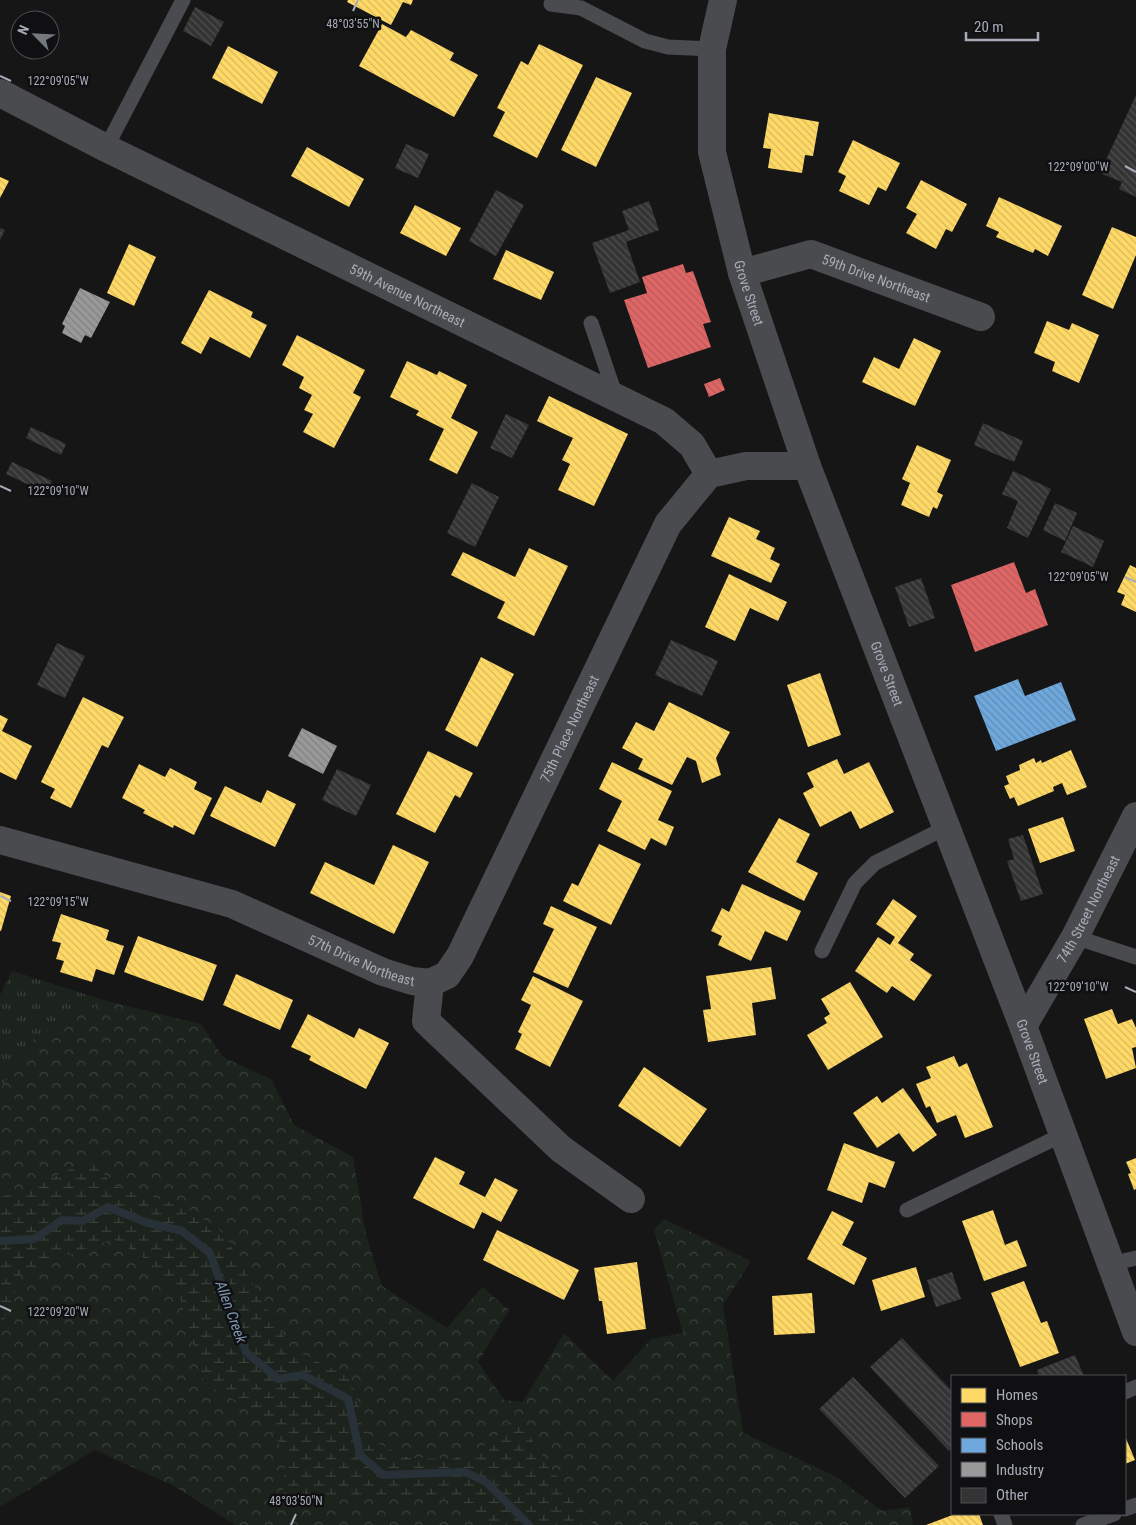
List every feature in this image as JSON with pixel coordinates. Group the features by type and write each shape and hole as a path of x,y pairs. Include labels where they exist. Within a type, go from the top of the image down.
{"street":[{"name":"Grove Street","path":"723,0 712,49 712,152 742,273 807,466 1064,1134 1124,1261 1136,1332"},
{"name":"59th Avenue Northeast","path":"0,94 106,148 664,421 692,445 709,474"},
{"name":"59th Drive Northeast","path":"742,273 811,254 981,317"},
{"path":"709,474 746,466 807,466"},
{"name":"75th Place Northeast","path":"430,983 447,975 460,956 668,524 709,474"},
{"name":"74th Street Northeast","path":"1023,1026 1075,937 1136,816"},
{"name":"57th Drive Northeast","path":"0,840 232,904 384,972 412,981 430,983 426,1021 560,1149 631,1199"}],"lane":[{"path":"106,148 183,0"},
{"path":"551,4 581,8 645,41 668,47 712,49"},
{"path":"591,323 616,399"},
{"path":"822,951 855,883 875,863 947,827"},
{"path":"1075,937 1136,957"},
{"path":"907,1210 1064,1134"},
{"path":"1082,1525 1111,1515"}],"green space":[{"path":"12,971 107,1001 35,1037 0,1090 0,995"},
{"path":"107,1001 201,1024 223,1057 271,1079 294,1125 353,1157 366,1235 382,1286 447,1328 482,1287 509,1310 478,1362 504,1400 523,1402 564,1333 613,1381 651,1339 683,1333 654,1230 664,1219 751,1261 723,1305 743,1433 835,1476 882,1511 910,1507 913,1525 594,1525 557,1477 515,1416 491,1443 452,1459 409,1458 370,1440 350,1377 291,1349 223,1233 185,1207 111,1185 94,1158 27,1189 0,1197 0,1090 35,1037"},
{"path":"94,1158 111,1185 185,1207 223,1233 291,1349 350,1377 370,1440 409,1458 452,1459 491,1443 515,1415 557,1477 594,1525 492,1525 451,1499 387,1495 282,1499 286,1456 264,1416 204,1383 180,1297 149,1261 113,1239 23,1271 0,1331 0,1197 27,1189"},
{"path":"112,1239 149,1261 180,1297 204,1383 264,1416 286,1456 282,1499 387,1495 451,1499 492,1525 235,1525 174,1486 95,1450 0,1507 0,1331 22,1271"}],"building: Homes":[{"path":"348,0 413,0 411,5 403,2 391,25 347,2"},
{"path":"382,24 406,37 411,30 454,53 450,60 478,75 454,117 359,66"},
{"path":"539,44 583,65 537,158 493,136 505,112 497,108 521,61 528,65"},
{"path":"228,46 278,72 262,104 212,78"},
{"path":"596,77 632,93 596,167 561,150"},
{"path":"769,113 819,122 813,156 805,155 802,173 768,168 771,149 763,148"},
{"path":"853,140 900,163 886,191 878,187 869,205 839,191 846,176 838,172"},
{"path":"307,147 364,179 349,207 291,176"},
{"path":"0,177 9,181 0,198"},
{"path":"921,180 967,204 952,232 946,229 936,249 906,233 917,214 906,208"},
{"path":"999,197 1062,226 1048,256 1035,249 1033,253 996,237 999,232 986,226"},
{"path":"415,205 461,228 446,256 400,233"},
{"path":"1112,227 1136,237 1136,255 1113,309 1082,295"},
{"path":"129,244 156,257 134,306 107,293"},
{"path":"506,250 554,272 541,300 493,279"},
{"path":"209,290 253,312 251,317 267,325 250,358 210,337 201,354 181,343"},
{"path":"1047,321 1069,330 1072,323 1099,335 1079,383 1052,371 1055,362 1034,353"},
{"path":"297,335 365,370 353,393 361,397 334,448 303,432 313,414 304,410 312,395 299,388 304,377 282,365"},
{"path":"914,338 941,351 915,406 862,382 874,357 899,369"},
{"path":"407,361 437,375 439,371 467,385 451,418 478,432 457,474 429,460 444,429 416,415 419,411 390,397"},
{"path":"549,396 628,434 594,506 558,490 570,464 562,460 573,438 537,421"},
{"path":"917,445 951,460 937,492 943,495 937,509 933,507 929,517 901,505 910,483 902,479"},
{"path":"729,517 760,531 756,539 775,548 770,559 780,564 771,583 711,556"},
{"path":"529,548 568,566 534,636 497,618 505,602 451,575 463,552 515,577"},
{"path":"1130,565 1136,568 1136,612 1121,605 1125,595 1117,592"},
{"path":"729,574 787,602 778,621 750,608 735,641 705,627"},
{"path":"481,657 514,674 477,747 445,730"},
{"path":"820,673 841,735 808,747 787,685"},
{"path":"83,697 124,717 108,748 102,745 71,808 50,798 55,789 41,782"},
{"path":"669,702 730,732 716,758 721,775 702,783 696,761 687,757 672,785 638,769 643,759 622,748 636,722 654,731"},
{"path":"0,715 8,719 2,731 32,746 16,780 0,772"},
{"path":"1071,750 1087,787 1067,795 1062,783 1053,787 1054,791 1018,806 1014,797 1010,799 1004,786 1009,784 1006,776 1020,770 1019,765 1034,758 1036,763 1041,760 1042,763"},
{"path":"428,751 473,773 460,798 455,795 435,833 396,814"},
{"path":"837,759 844,774 869,762 894,812 860,829 851,811 820,827 803,793 814,787 807,773"},
{"path":"612,762 672,791 658,820 674,827 666,846 651,838 645,850 607,831 622,801 599,789"},
{"path":"139,764 165,777 170,768 197,782 194,789 212,798 194,835 174,825 173,828 143,813 145,810 122,798"},
{"path":"225,786 261,803 267,790 296,804 275,847 210,816"},
{"path":"1063,817 1075,851 1040,863 1028,829"},
{"path":"779,818 810,834 796,862 818,873 804,901 748,872"},
{"path":"599,844 641,864 611,925 563,901 572,883 578,886"},
{"path":"393,845 429,862 394,934 310,893 325,862 374,885"},
{"path":"742,884 801,911 787,941 765,931 751,961 718,945 722,936 711,931 722,908 729,912"},
{"path":"0,892 11,896 1,931 0,931"},
{"path":"893,899 917,916 898,943 914,954 910,960 932,975 914,1001 892,986 887,993 855,971 878,937 890,945 895,937 876,924"},
{"path":"551,906 597,927 568,988 533,972 554,929 543,924"},
{"path":"61,914 109,930 106,940 124,946 114,975 96,969 92,982 60,972 64,961 56,959 61,943 52,941"},
{"path":"138,936 217,965 203,1001 124,972"},
{"path":"771,967 776,999 752,1003 756,1035 708,1042 703,1010 711,1009 706,976"},
{"path":"236,974 293,1000 280,1030 223,1005"},
{"path":"533,976 583,1001 550,1067 515,1049 522,1034 518,1032 531,1005 521,1000"},
{"path":"850,982 883,1037 828,1070 807,1035 827,1023 824,1018 830,1014 821,999"},
{"path":"1112,1009 1118,1024 1132,1019 1136,1028 1136,1047 1132,1048 1136,1068 1106,1079 1084,1019"},
{"path":"308,1014 354,1038 359,1028 389,1043 366,1089 309,1060 311,1056 291,1047"},
{"path":"954,1056 959,1067 967,1063 993,1127 965,1138 956,1115 937,1123 930,1106 926,1108 916,1084 931,1078 926,1067"},
{"path":"644,1067 707,1109 680,1147 618,1106"},
{"path":"903,1088 937,1135 913,1152 899,1133 877,1148 853,1113 877,1096 882,1103"},
{"path":"844,1143 895,1162 885,1188 869,1182 862,1203 827,1190"},
{"path":"435,1157 465,1172 459,1184 485,1197 495,1178 518,1190 501,1222 482,1212 474,1229 413,1198"},
{"path":"1136,1158 1136,1189 1134,1190 1128,1174 1131,1173 1126,1162"},
{"path":"993,1210 1005,1245 1017,1240 1027,1266 984,1281 962,1221"},
{"path":"832,1211 854,1222 842,1245 867,1258 854,1285 807,1259"},
{"path":"497,1230 579,1270 564,1300 483,1260"},
{"path":"637,1262 646,1329 607,1334 594,1268"},
{"path":"916,1267 925,1297 881,1311 872,1280"},
{"path":"1024,1281 1041,1323 1047,1321 1059,1353 1020,1367 991,1293"},
{"path":"812,1293 815,1333 774,1335 772,1296"},
{"path":"1126,1438 1135,1460 1126,1464"},
{"path":"952,1515 979,1515 983,1525 926,1525"}],"building: Shops":[{"path":"683,264 686,273 693,271 711,322 703,324 711,347 648,368 624,300 647,293 642,277"},
{"path":"720,378 725,390 709,397 704,384"},
{"path":"1014,562 1026,593 1035,589 1048,625 975,652 951,585"}],"building: Schools":[{"path":"1018,679 1025,696 1061,682 1076,720 996,751 974,696"}],"building: Industry":[{"path":"80,288 110,302 91,338 85,335 81,343 62,333 65,326 62,324"},
{"path":"302,728 337,746 323,774 288,756"}],"building: Other":[{"path":"195,7 224,22 211,46 183,31"},
{"path":"1136,95 1136,197 1119,189 1122,182 1100,173"},
{"path":"406,144 429,154 418,178 395,168"},
{"path":"496,190 524,205 496,256 469,241"},
{"path":"649,201 659,230 626,242 640,282 610,293 592,243 629,230 622,211"},
{"path":"0,228 5,230 0,240"},
{"path":"506,414 529,425 512,458 490,448"},
{"path":"983,423 1023,441 1014,462 974,445"},
{"path":"31,427 66,444 61,455 26,438"},
{"path":"12,462 52,481 46,493 6,474"},
{"path":"1013,471 1051,489 1028,538 1007,528 1018,501 1002,494"},
{"path":"472,483 499,497 475,547 447,533"},
{"path":"1055,503 1077,513 1065,541 1043,530"},
{"path":"1073,526 1104,541 1093,567 1061,552"},
{"path":"921,578 935,618 909,627 895,587"},
{"path":"671,640 718,661 702,696 655,675"},
{"path":"57,643 85,656 65,698 37,685"},
{"path":"337,769 371,785 356,816 322,800"},
{"path":"1023,835 1043,894 1021,901 1007,861 1014,859 1008,839"},
{"path":"952,1272 961,1299 936,1307 927,1280"},
{"path":"902,1338 951,1390 951,1449 949,1451 870,1367"},
{"path":"1075,1355 1084,1375 1039,1375 1037,1370"},
{"path":"853,1377 939,1466 905,1498 819,1409"}],"waterway":[{"name":"Allen Creek","path":"0,1241 34,1239 62,1220 83,1221 108,1207 145,1222 182,1231 210,1253 246,1352 278,1379 303,1375 348,1399 360,1455 383,1475 465,1472 486,1482 529,1525"}]}
